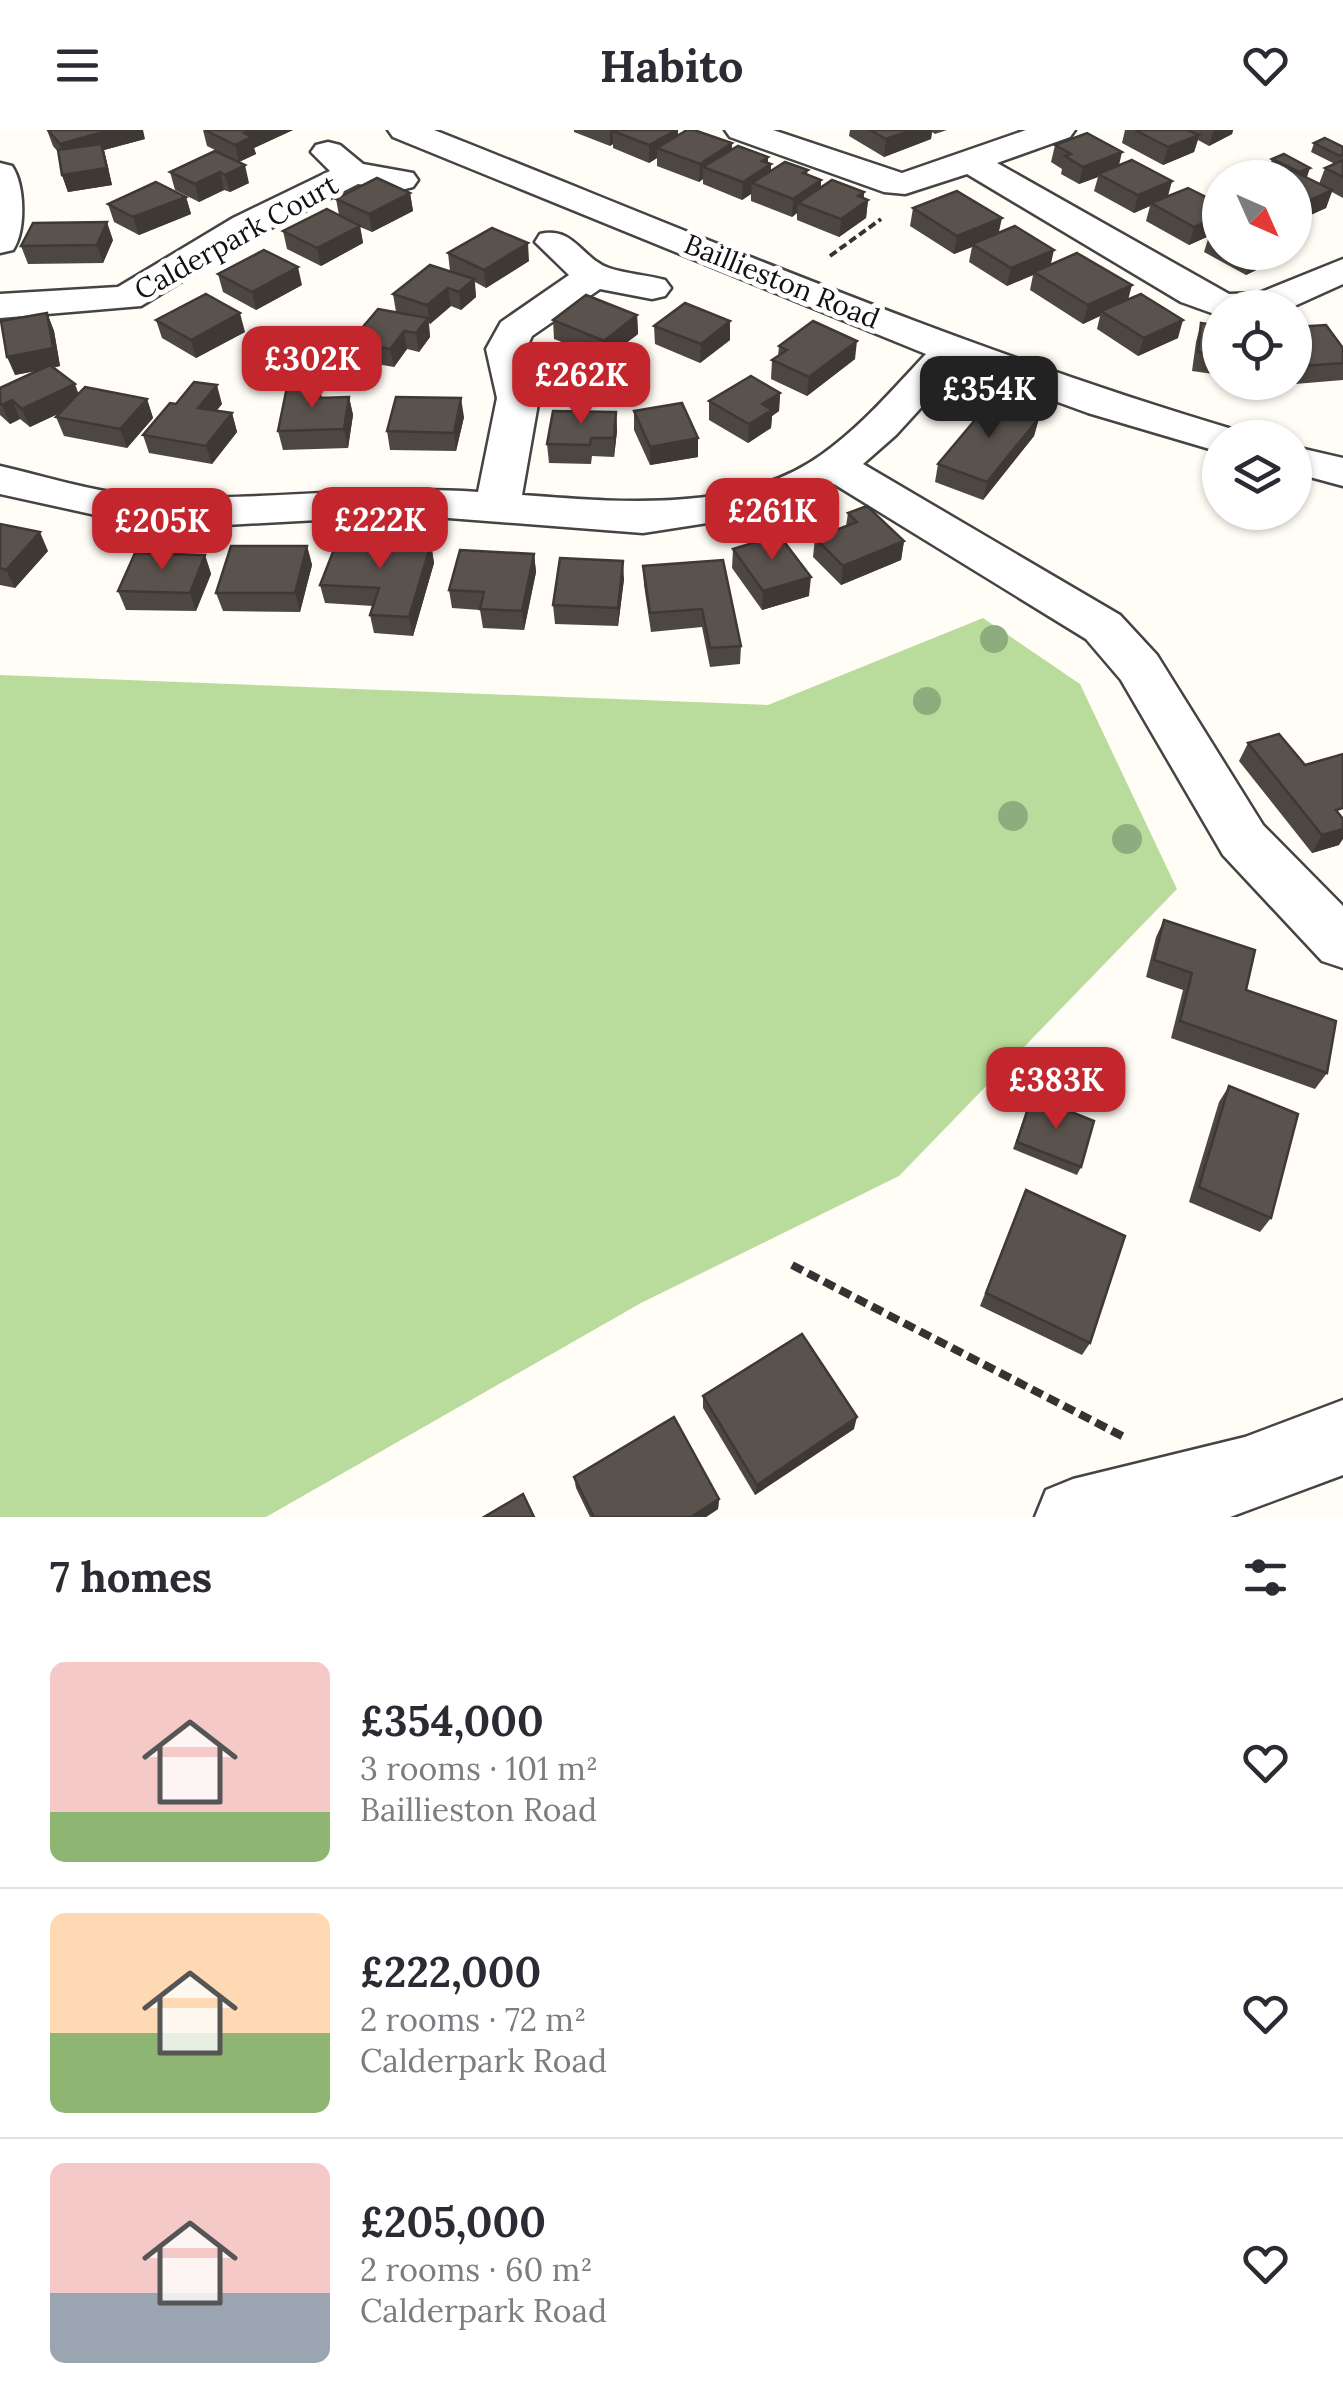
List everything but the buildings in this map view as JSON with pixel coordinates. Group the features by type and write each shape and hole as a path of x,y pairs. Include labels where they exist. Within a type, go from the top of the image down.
{"street":[{"name":"Baillieston Road","path":"405,130 952,350 1103,404 1202,434"},
{"path":"742,130 884,182 906,184 1058,130"},
{"name":"Calderpark Court","path":"0,306 127,298 246,226 340,162 400,180"},
{"path":"971,162 1202,297"},
{"path":"0,173 4,207 0,242"},
{"path":"553,242 592,276 652,288"},
{"path":"1298,290 1343,270"},
{"path":"497,508 518,398 506,349 516,330 592,276"},
{"path":"0,480 132,509 226,511 409,501 643,518 714,508 791,490 835,466 881,426 952,350"},
{"path":"1312,464 1343,472"},
{"path":"835,466 1103,627 1139,668 1242,840 1343,944"},
{"path":"1073,1517 1213,1484 1311,1454 1343,1437"}],"path":[{"path":"790,284 900,206 906,184"},
{"path":"792,1265 1213,1484"}],"green space":[{"path":"983,618 1080,684 1177,889 899,1176 641,1303 266,1517 0,1517 0,675 768,705"}]}
